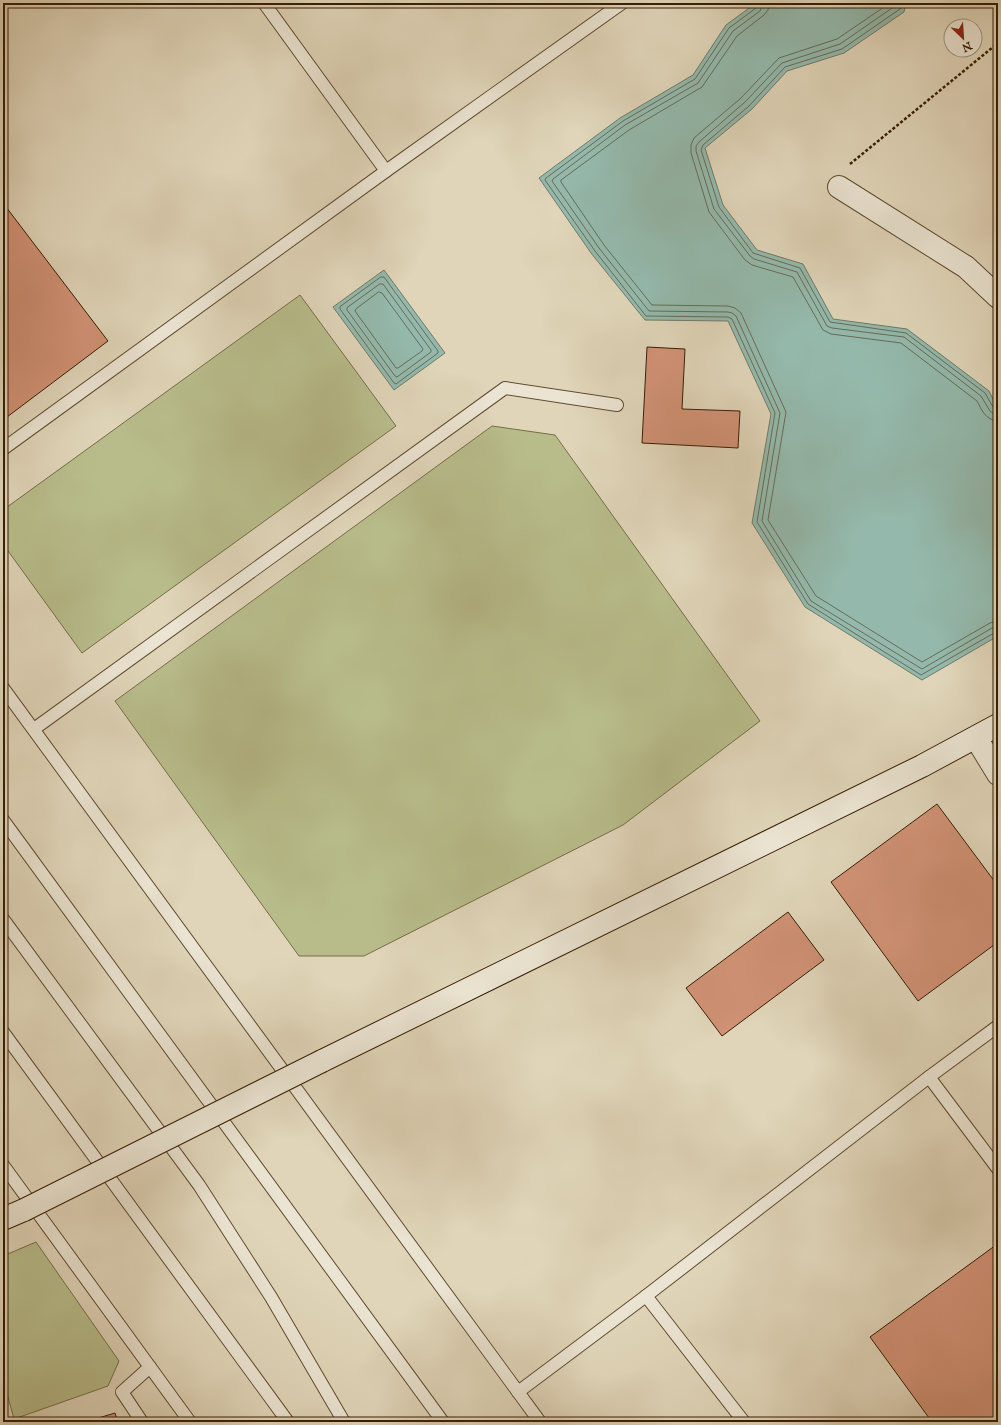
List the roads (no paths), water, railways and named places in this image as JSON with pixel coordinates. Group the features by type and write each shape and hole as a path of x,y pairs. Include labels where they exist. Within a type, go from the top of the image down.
{"street":[{"path":"839,187 966,267 998,297"},
{"path":"3,1219 24,1210 922,766 998,725"},
{"path":"976,738 998,774"}],"lane":[{"path":"264,3 386,171"},
{"path":"3,450 386,171 622,3"},
{"path":"34,729 505,388 617,405"},
{"path":"3,688 540,1422"},
{"path":"3,820 443,1422"},
{"path":"3,919 198,1185 271,1297 344,1422"},
{"path":"518,1392 646,1296 929,1077 998,1026"},
{"path":"3,1032 288,1422"},
{"path":"929,1077 998,1169"},
{"path":"3,1165 190,1422"},
{"path":"646,1296 744,1422"},
{"path":"142,1422 122,1392 150,1368"}],"water":[{"path":"756,3 906,3 904,12 844,53 787,71 752,109 705,148 723,205 757,250 803,264 833,319 907,329 989,391 998,409 998,636 922,680 805,607 752,523 771,414 728,321 645,320 591,253 539,178 620,118 693,75 726,25"},
{"path":"384,270 445,353 394,390 333,307"}]}
